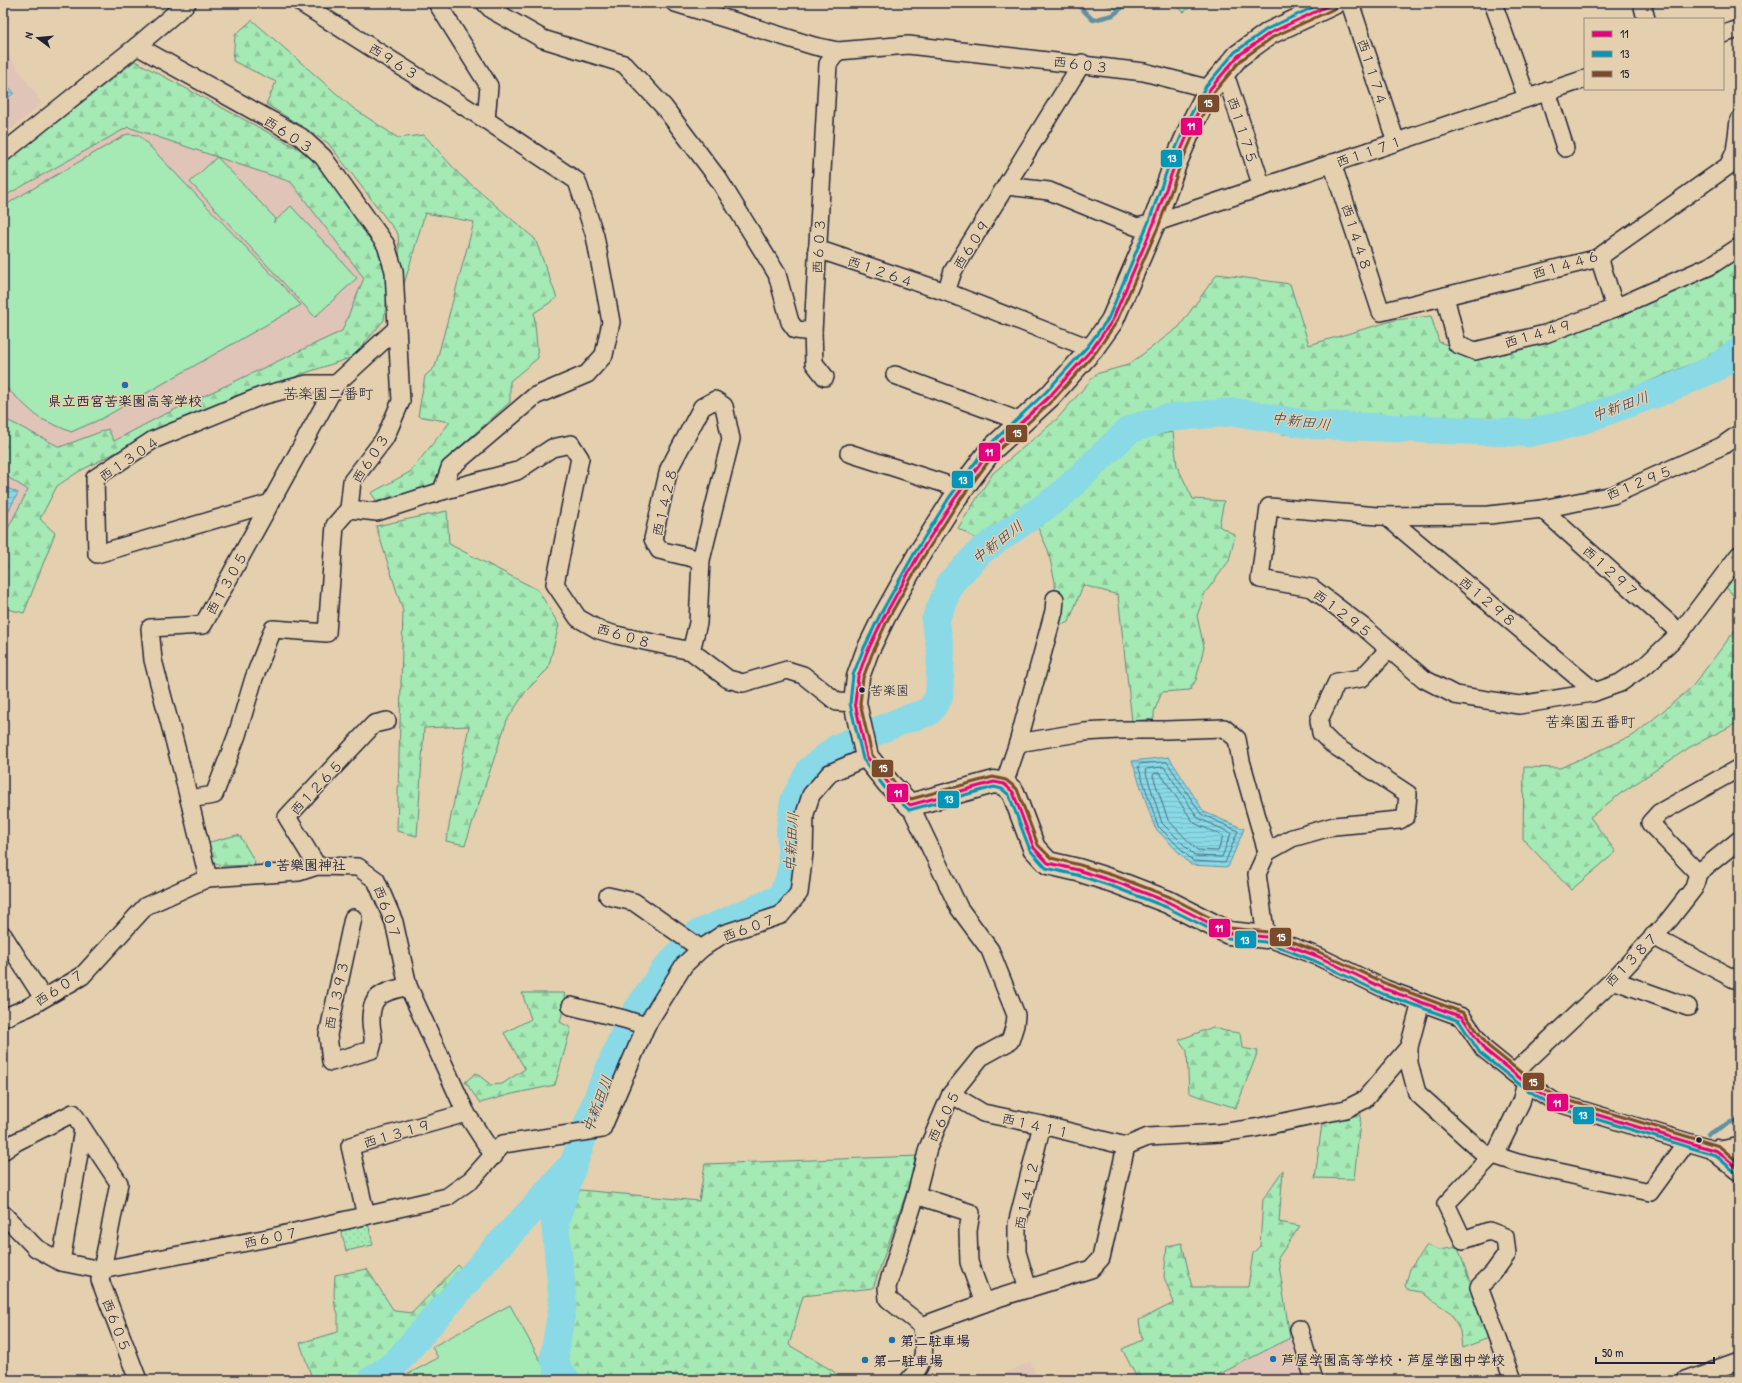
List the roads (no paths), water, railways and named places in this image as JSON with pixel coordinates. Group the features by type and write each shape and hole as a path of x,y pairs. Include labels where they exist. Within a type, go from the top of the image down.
{"street":[{"path":"3,154 137,46 187,3"},
{"name":"西９６３","path":"301,3 486,120"},
{"path":"189,799 214,795 237,735 254,678 274,629 327,633 335,525 349,509 377,512 442,490 450,468 535,396 588,374 604,355 611,322 595,236 577,181 486,120 489,86 437,3"},
{"path":"485,3 492,10 543,39 624,64 664,107 719,180 776,274 790,322 796,330 813,332"},
{"path":"675,3 814,46 838,51"},
{"path":"1334,3 1270,33 1238,56 1215,82 1194,120 1175,164 1154,223 1112,321 1092,349 1050,396 990,451 962,489 918,556 884,617 867,652 858,677 855,703 863,744 889,784 910,805 994,782 1004,784 1013,792 1034,848 1048,863 1078,870 1116,882 1168,902 1229,933 1266,937 1317,956 1385,988 1462,1017 1484,1049 1520,1078 1555,1102 1686,1143 1717,1151 1739,1169"},
{"name":"西１１７４","path":"1350,3 1396,142"},
{"path":"1493,3 1527,98"},
{"path":"1642,3 1646,18"},
{"path":"1724,34 1739,29"},
{"name":"西６０３","path":"825,377 814,362 813,332 828,64 838,51 908,45 1082,63 1215,82"},
{"name":"西６０３","path":"137,46 301,137 324,157 386,245 394,271 401,402 385,438 352,481 349,509"},
{"name":"西６０９","path":"946,292 953,271 1082,63"},
{"name":"西１１７１","path":"1007,186 1049,191 1137,227 1154,223 1584,79"},
{"name":"西１１７５","path":"1215,82 1228,83 1262,187"},
{"path":"1548,91 1565,148"},
{"name":"西１４４６","path":"1382,312 1599,257 1728,166 1735,152 1739,120"},
{"name":"西１４４８","path":"1332,163 1382,312"},
{"path":"1599,257 1615,308 1710,266 1739,247"},
{"name":"西１２６４","path":"817,249 946,292"},
{"path":"946,292 1092,349"},
{"name":"西１４４９","path":"1445,296 1458,344 1475,351 1545,334 1615,308"},
{"name":"西１３０５","path":"208,878 153,660 150,628 203,625 336,384 396,329"},
{"path":"895,375 1022,422"},
{"name":"西１３０４","path":"271,502 97,554 95,478 153,440 261,396 307,384 336,384"},
{"name":"西１４２８","path":"691,651 698,623 701,560 731,440 724,406 715,400 702,406 669,469 653,539 659,550 701,560"},
{"name":"西１２９５","path":"1739,434 1722,446 1613,495 1542,510 1489,515 1378,516 1269,507 1260,579 1312,588 1367,630 1424,679 1455,695 1519,705 1595,692 1620,683 1626,679 1646,665 1680,633 1739,555"},
{"name":"西６０８","path":"442,490 517,471 552,448 571,444 580,458 555,584 578,618 599,630 616,635 691,651 728,679 743,682 787,670 803,675 837,702 855,703"},
{"path":"849,453 962,489"},
{"name":"西１２９７","path":"1542,510 1680,633"},
{"name":"西１２９８","path":"1378,516 1386,516 1595,692"},
{"path":"1004,784 1018,743 1054,611 1055,599"},
{"path":"1266,937 1258,874 1268,852 1292,838 1334,826 1400,820 1406,816 1408,794 1332,744 1321,733 1319,720 1337,682 1362,678 1389,649"},
{"name":"西１２６５","path":"317,866 287,817 374,724 387,721"},
{"path":"1018,743 1084,732 1224,728 1237,739 1241,761 1268,852"},
{"name":"西６０７","path":"3,1214 36,1248 61,1262 101,1270 273,1237 447,1197 472,1179 494,1156 503,1144 602,1129 636,1023 684,965 693,943 781,915 799,893 804,853 805,814 811,795 830,773 863,744"},
{"path":"1739,768 1659,813 1650,822 1698,873 1739,840"},
{"name":"西６０５","path":"910,805 959,908 990,950 1016,1015 1015,1025 1010,1040 981,1057 951,1094 928,1148 916,1195 887,1288 888,1299 922,1326"},
{"name":"西６０７","path":"3,1018 82,976 146,906 208,878 300,872 317,866 358,867 376,880 394,922 408,986 466,1113 494,1156"},
{"name":"西１３８７","path":"1520,1078 1669,920 1694,888 1698,873"},
{"path":"608,896 634,902 693,943"},
{"name":"西１３９３","path":"353,918 328,1035 331,1062 371,1050 375,1039 371,1023 373,1003 384,992 408,986"},
{"path":"3,935 43,998"},
{"path":"1653,936 1734,979"},
{"path":"1613,980 1688,1007"},
{"path":"1421,1002 1409,1047 1409,1063 1417,1093 1491,1156 1650,1192 1686,1143"},
{"path":"571,1006 636,1023"},
{"path":"909,1380 919,1370 924,1349 922,1326 1028,1288 1091,1269 1101,1258 1126,1146 1148,1137 1220,1133 1255,1128 1346,1109 1364,1100 1409,1047"},
{"path":"1513,1380 1479,1287 1493,1273 1507,1254 1505,1237 1489,1231 1463,1240 1446,1204 1498,1149 1521,1102 1520,1078"},
{"name":"西１４１１","path":"951,1094 983,1113 1042,1125 1126,1146"},
{"name":"西６０５","path":"3,1151 16,1142 73,1113 119,1183 100,1280 138,1380"},
{"name":"西１３１９","path":"366,1216 350,1146 466,1113"},
{"name":"西１４１２","path":"1028,1288 1018,1252 1017,1224 1042,1125"},
{"path":"61,1262 83,1129"},
{"path":"1717,1151 1739,1146"},
{"path":"916,1195 971,1213 968,1231 969,1262 984,1303"},
{"path":"1299,1329 1314,1380"},
{"path":"1686,1380 1739,1361"}],"water":[{"path":"3,80 14,93 3,102"},
{"path":"3,486 18,493 3,521"},
{"path":"1169,757 1204,812 1244,829 1228,867 1191,865 1155,828 1132,761"}],"waterway":[{"path":"1076,3 1093,20 1113,15 1128,3"},
{"name":"中新田川","path":"566,1380 559,1373 554,1357 563,1303 555,1222 574,1162 600,1091 630,1021 663,972 697,934 780,898 788,883 792,866 790,830 794,801 810,770 837,748 903,720 929,712 939,697 941,651 935,621 951,582 981,551 1060,496 1129,430 1166,418 1235,412 1313,425 1529,433 1574,423 1668,389 1715,368 1739,351"},
{"path":"1708,1134 1739,1118"},
{"path":"372,1380 395,1364 494,1250 535,1207 567,1170"}],"place":[{"name":"県立西宮苦楽園高等学校","path":"125,385"},
{"name":"苦楽園","path":"862,690"},
{"name":"苦樂園神社","path":"268,864"},
{"name":"第二駐車場","path":"892,1340"},
{"name":"芦屋学園高等学校・芦屋学園中学校","path":"1273,1359"},
{"name":"第一駐車場","path":"865,1360"}],"district":[{"name":"苦楽園二番町","path":"328,393"},
{"name":"苦楽園五番町","path":"1590,721"}]}
